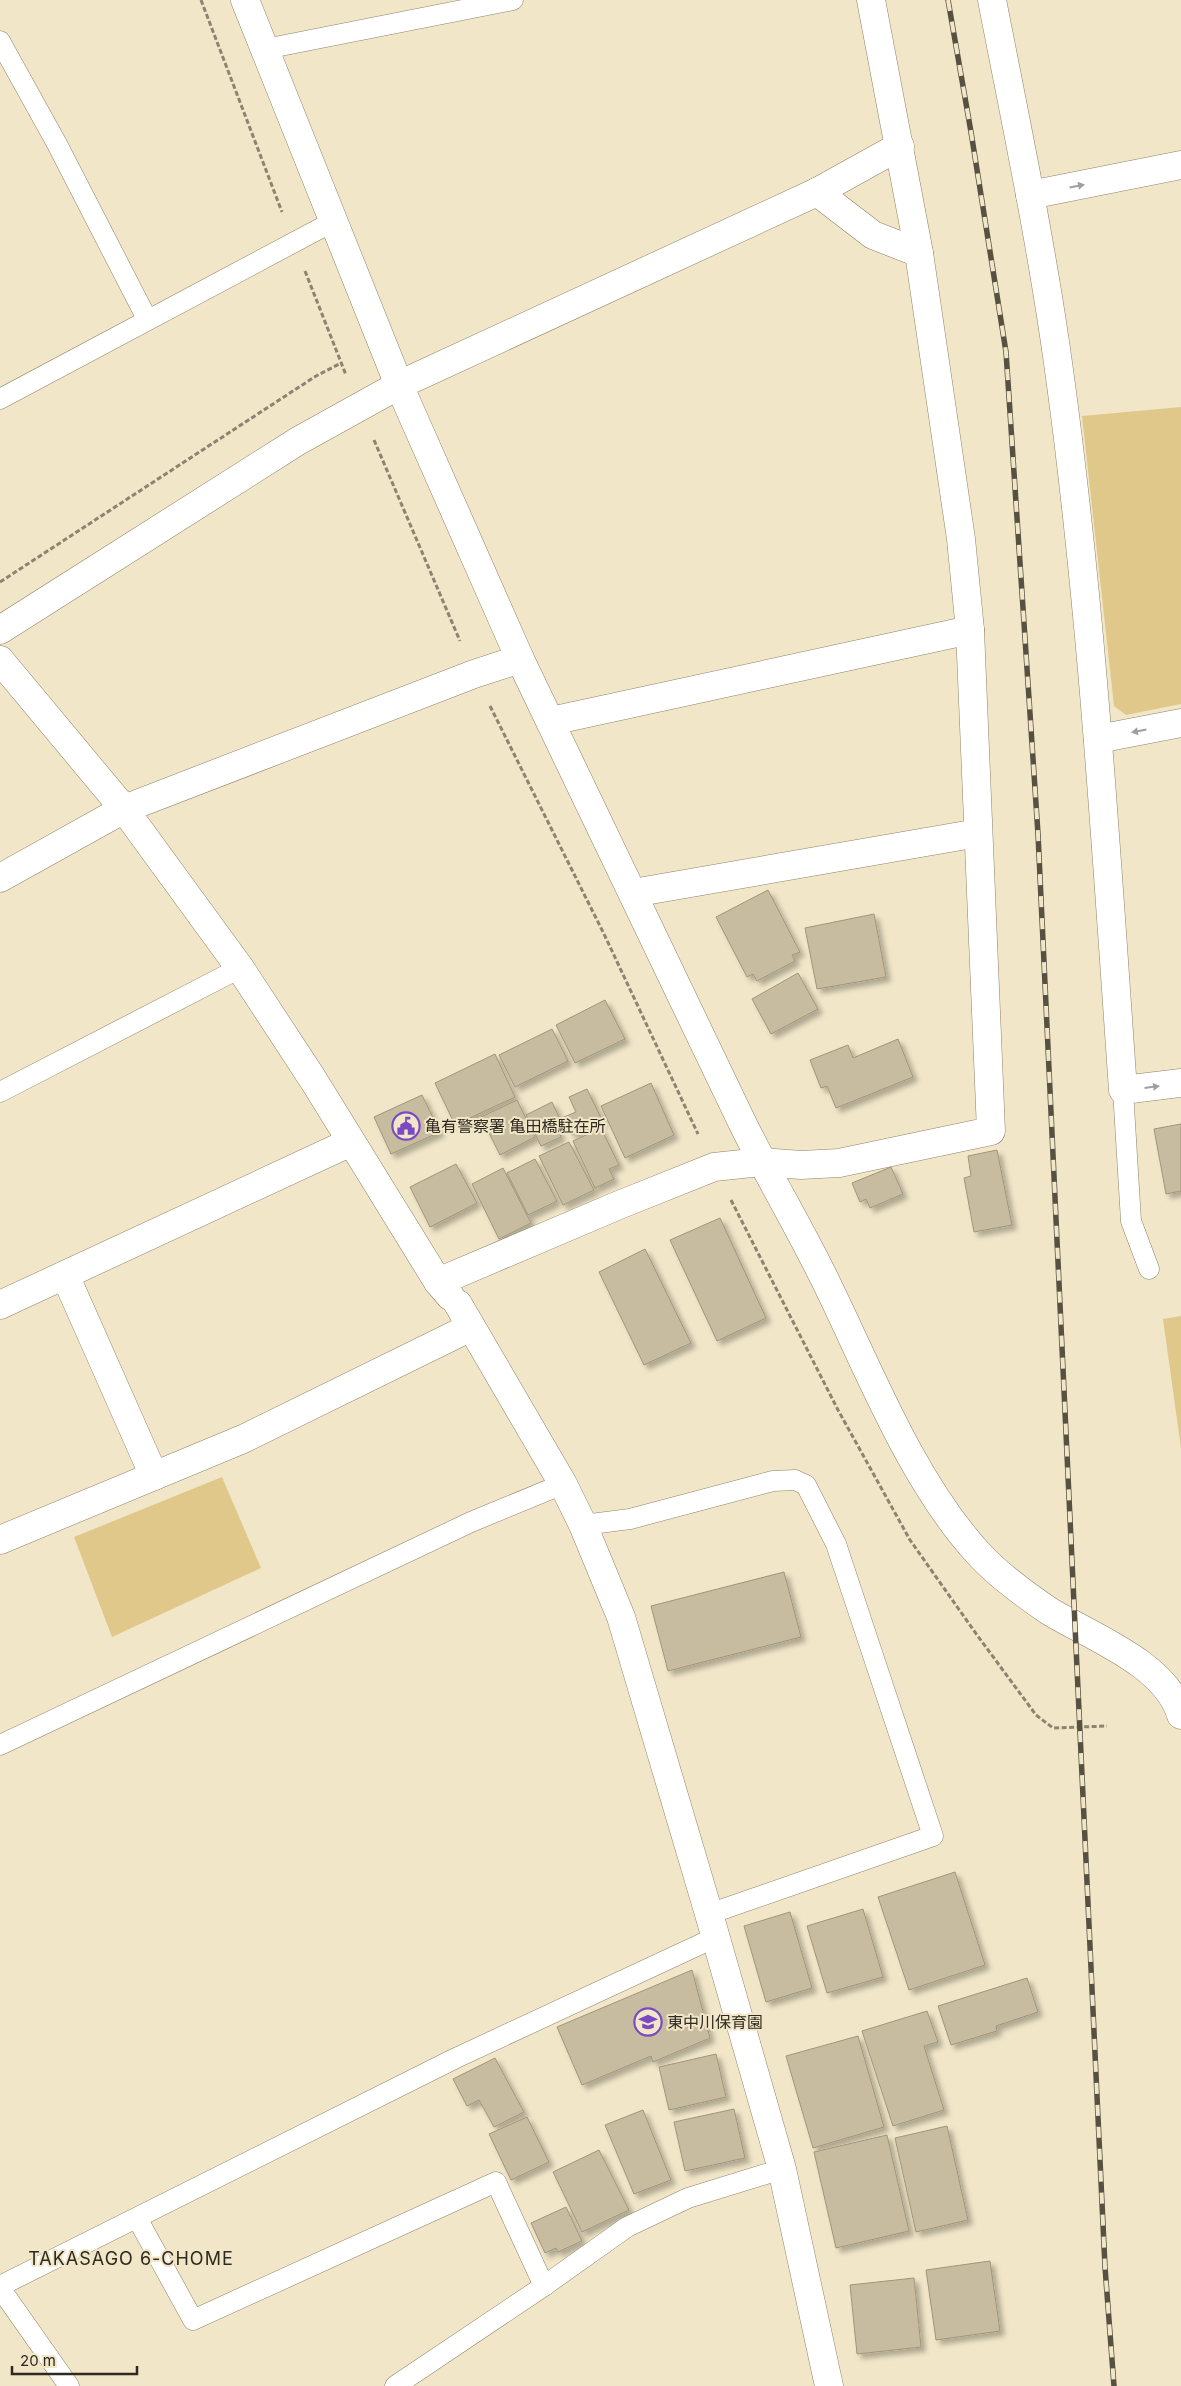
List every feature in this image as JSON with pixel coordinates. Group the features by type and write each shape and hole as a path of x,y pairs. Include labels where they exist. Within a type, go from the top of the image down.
{"street":[{"path":"245,0 399,385 520,659 761,1162 803,1233 913,1462 951,1521 979,1555 1048,1610 1119,1651 1154,1674 1180,1707"},
{"path":"438,1282 714,1167 761,1162 839,1163 991,1131 970,630 961,540 920,253 871,0"},
{"path":"992,0 1030,195 1060,377 1082,554 1098,739 1123,1090 1181,1083"},
{"path":"0,630 298,441 399,385 817,192 900,146"},
{"path":"1030,195 1181,165"},
{"path":"817,192 873,235 920,253"},
{"path":"551,721 970,630"},
{"path":"0,878 124,809 474,674 520,659"},
{"path":"0,660 124,809 240,968 314,1081 438,1282 464,1316 562,1484 583,1525 621,1617 782,2169 829,2386"},
{"path":"1098,739 1181,723"},
{"path":"632,893 978,833"},
{"path":"0,1305 351,1142"},
{"path":"66,1275 154,1476"},
{"path":"0,1540 243,1439 464,1316"}],"lane":[{"path":"265,49 513,0"},
{"path":"0,41 57,144 147,319"},
{"path":"0,400 147,319 334,221"},
{"path":"0,1092 240,968"},
{"path":"1123,1090 1131,1221 1149,1269"},
{"path":"69,2386 0,2287 456,2058 712,1926 933,1836 836,1544 806,1485 795,1480 773,1481 630,1519 583,1525"},
{"path":"0,1745 471,1522 562,1484"},
{"path":"395,2386 544,2286 627,2227 688,2198 782,2169"},
{"path":"137,2218 193,2320 496,2182 544,2286"}],"path":[{"path":"0,582 316,376 341,364"}],"shaded area":[{"path":"1181,407 1181,704 1126,715 1114,706 1082,416"},
{"path":"1181,1316 1181,1448 1163,1319"},
{"path":"222,1477 261,1568 112,1637 74,1537"}],"building":[{"path":"768,890 800,952 792,955 795,961 757,981 753,974 747,977 716,917"},
{"path":"874,914 886,977 817,989 805,928"},
{"path":"798,973 818,1009 771,1034 752,999"},
{"path":"605,1000 625,1039 575,1063 556,1025"},
{"path":"552,1029 568,1061 515,1087 499,1055"},
{"path":"898,1039 913,1077 836,1108 827,1086 821,1088 810,1060 848,1045 853,1058"},
{"path":"495,1054 515,1097 455,1125 435,1083"},
{"path":"651,1083 674,1135 625,1158 601,1106"},
{"path":"587,1089 603,1122 572,1135 564,1117 576,1112 569,1097"},
{"path":"422,1095 440,1132 391,1154 374,1117"},
{"path":"517,1100 535,1137 500,1155 481,1117"},
{"path":"552,1102 560,1119 555,1122 561,1137 541,1146 526,1115"},
{"path":"1181,1124 1181,1191 1166,1194 1154,1129"},
{"path":"601,1128 619,1165 609,1169 614,1179 595,1188 573,1141"},
{"path":"569,1142 594,1190 563,1205 539,1156"},
{"path":"997,1150 1012,1225 974,1232 964,1178 971,1176 968,1156"},
{"path":"535,1159 557,1201 528,1215 507,1173"},
{"path":"456,1164 477,1203 430,1227 410,1187"},
{"path":"891,1167 903,1194 870,1208 866,1199 860,1202 852,1183"},
{"path":"503,1168 531,1223 499,1239 472,1184"},
{"path":"720,1218 766,1318 717,1341 670,1240"},
{"path":"645,1249 691,1343 644,1365 599,1272"},
{"path":"784,1572 801,1637 668,1671 651,1606"},
{"path":"955,1872 985,1965 909,1990 878,1897"},
{"path":"863,1909 883,1977 827,1993 807,1926"},
{"path":"790,1912 812,1988 766,2002 744,1926"},
{"path":"692,1970 710,2038 653,2062 651,2056 582,2085 557,2027"},
{"path":"1027,1978 1038,2012 996,2026 997,2031 951,2045 938,2006"},
{"path":"927,2011 938,2042 924,2046 944,2110 893,2126 862,2031"},
{"path":"858,2036 884,2127 813,2148 786,2056"},
{"path":"716,2054 726,2097 669,2110 659,2067"},
{"path":"495,2058 524,2112 494,2127 479,2100 467,2106 453,2079"},
{"path":"734,2109 745,2158 685,2171 674,2122"},
{"path":"643,2110 671,2180 634,2194 605,2125"},
{"path":"527,2117 549,2162 511,2180 489,2134"},
{"path":"947,2126 968,2220 916,2232 895,2138"},
{"path":"887,2135 909,2231 836,2248 814,2152"},
{"path":"599,2150 629,2210 582,2232 553,2172"},
{"path":"566,2207 582,2241 558,2252 556,2248 545,2253 531,2223"},
{"path":"990,2261 1000,2331 936,2340 926,2270"},
{"path":"914,2278 921,2347 857,2354 850,2285"}],"railway":[{"path":"948,0 1006,352 1038,834 1105,2267 1114,2386"}],"place":[{"name":"亀有警察署 亀田橋駐在所","path":"406,1126"},
{"name":"東中川保育園","path":"648,2022"}],"district":[{"name":"TAKASAGO 6-CHOME","path":"131,2259"}]}
